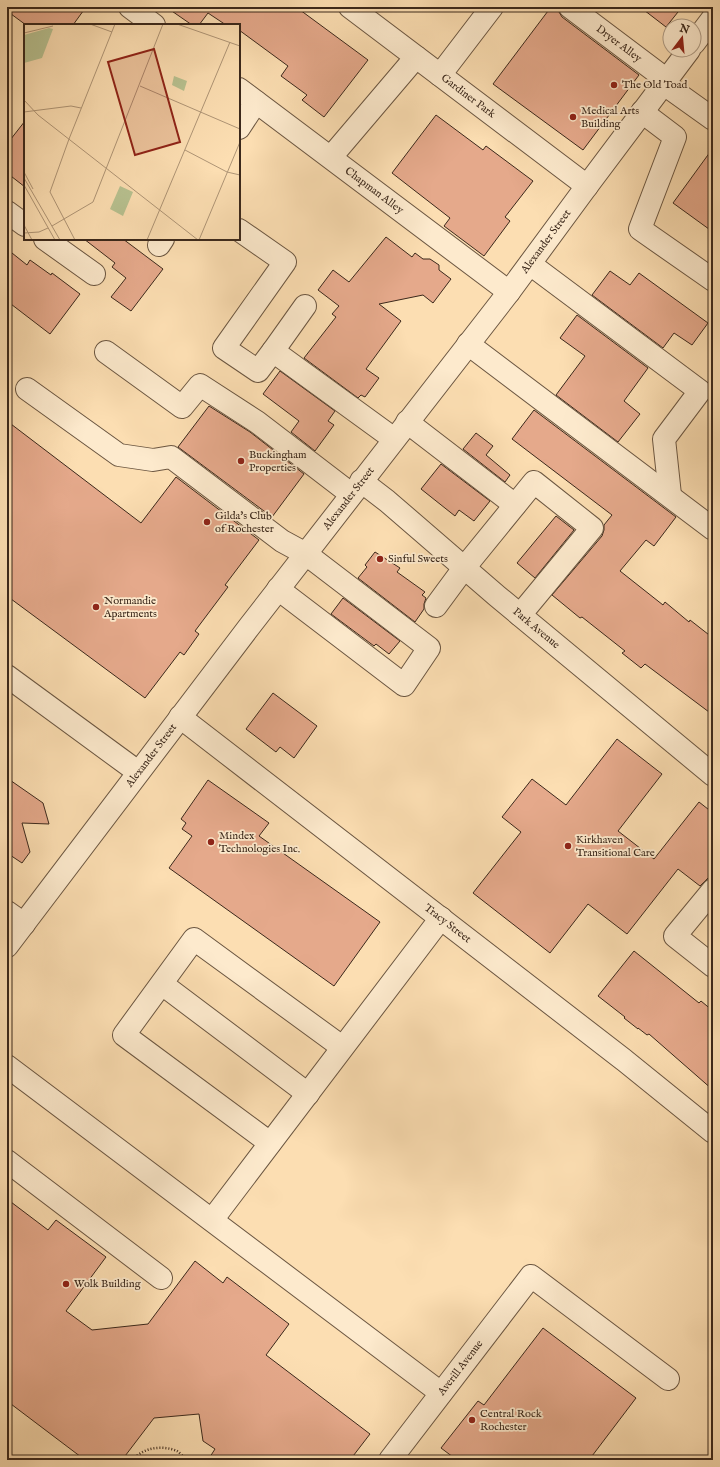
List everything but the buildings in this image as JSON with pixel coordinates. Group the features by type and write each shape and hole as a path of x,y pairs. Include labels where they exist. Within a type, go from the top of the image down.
{"street":[{"path":"130,7 153,24"},
{"name":"Gardiner Park","path":"350,7 587,186"},
{"path":"440,75 492,7"},
{"name":"Dryer Alley","path":"570,7 713,119"},
{"path":"702,32 713,18"},
{"path":"331,157 416,57"},
{"name":"Alexander Street","path":"7,946 15,918 138,772 407,422 509,292 683,58"},
{"name":"Chapman Alley","path":"240,90 509,292"},
{"path":"240,126 256,102"},
{"path":"642,112 675,137 640,229 713,280"},
{"path":"7,212 24,224"},
{"path":"240,231 285,262 224,348 258,371 305,306"},
{"path":"46,240 94,274"},
{"path":"530,264 707,390 664,439 670,496"},
{"path":"468,344 713,529"},
{"path":"273,351 394,439"},
{"name":"Park Avenue","path":"106,352 182,406 200,385 356,488 387,501 520,616 713,775"},
{"path":"27,389 119,455 153,460 170,457 282,541 306,554 429,648 404,685 278,589"},
{"path":"407,422 515,505"},
{"path":"436,606 464,568 534,482 592,528 520,616"},
{"path":"7,676 138,772"},
{"name":"Tracy Street","path":"180,717 624,1060 713,1132"},
{"path":"713,890 675,936 713,966"},
{"path":"212,1220 440,918"},
{"path":"270,1143 124,1035 194,939 342,1047"},
{"path":"162,984 308,1094"},
{"path":"7,1066 440,1393"},
{"path":"7,1161 161,1278"},
{"name":"Averill Avenue","path":"390,1460 531,1276 668,1379"}],"path":[{"path":"133,1460 151,1448 164,1448 178,1452 186,1460"}],"place":[{"name":"The Old Toad","path":"614,85"},
{"name":"Medical Arts Building","path":"573,117"},
{"name":"Buckingham Properties","path":"241,461"},
{"name":"Gilda's Club of Rochester","path":"207,522"},
{"name":"Sinful Sweets","path":"380,559"},
{"name":"Normandie Apartments","path":"96,607"},
{"name":"Mindex Technologies Inc.","path":"211,842"},
{"name":"Kirkhaven Transitional Care","path":"568,846"},
{"name":"Wolk Building","path":"66,1284"},
{"name":"Central Rock Rochester","path":"472,1420"}]}
